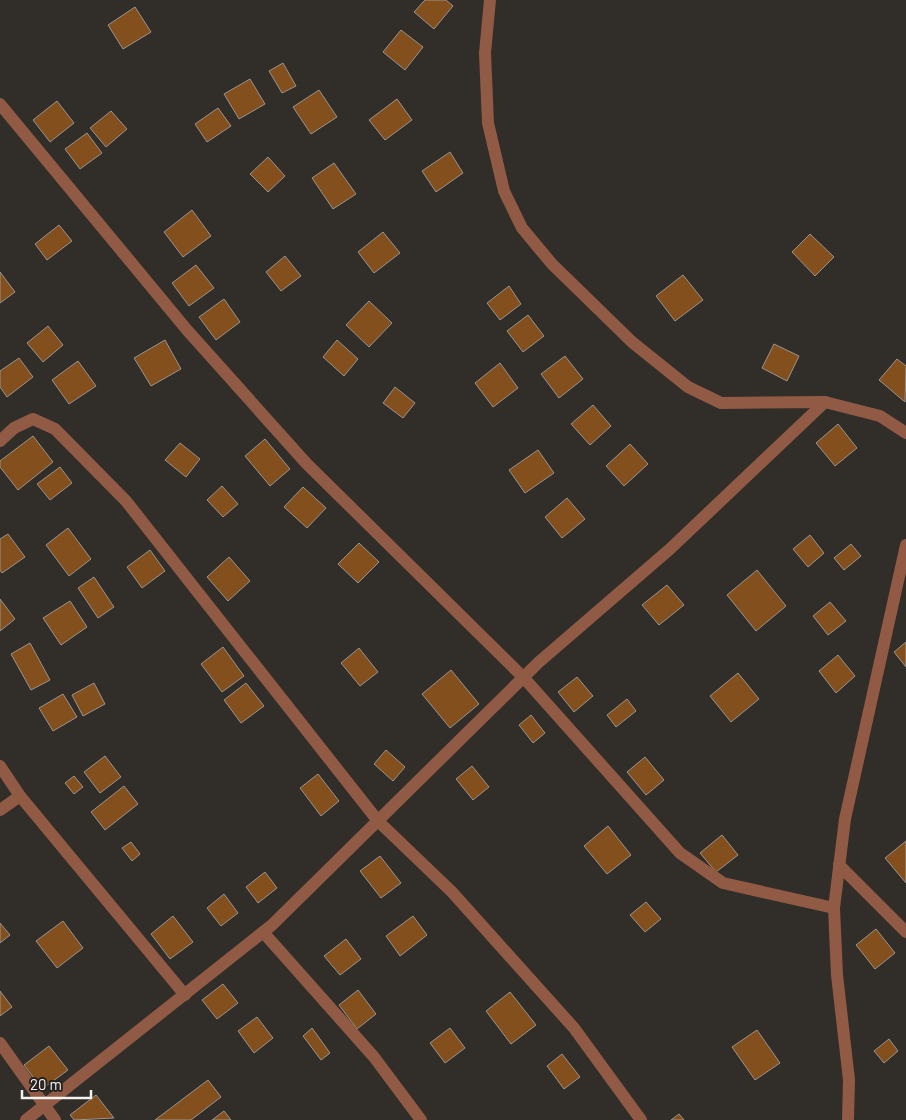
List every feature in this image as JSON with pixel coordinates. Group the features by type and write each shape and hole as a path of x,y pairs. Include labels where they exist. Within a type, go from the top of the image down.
{"street":[{"path":"490,0 485,53 488,123 504,191 522,228 552,264 632,342 688,387 721,403 825,402 880,416 906,433"},
{"path":"0,104 187,330 306,463 524,678 680,853 723,883 834,908"},
{"path":"26,1120 263,932 524,678 670,549 825,402"},
{"path":"0,441 14,428 33,419 55,429 126,501 378,822 452,892 568,1021 641,1120"},
{"path":"848,1120 850,1080 837,975 834,908 846,819 906,545"},
{"path":"0,766 20,796 185,994"},
{"path":"0,810 20,796"},
{"path":"839,865 906,932"},
{"path":"263,932 374,1057 421,1120"},
{"path":"0,1043 43,1106 55,1120"}],"building":[{"path":"425,0 446,0 453,6 434,29 414,12"},
{"path":"135,7 151,32 123,49 108,25"},
{"path":"401,30 423,47 405,70 383,52"},
{"path":"283,63 296,86 282,93 269,71"},
{"path":"250,79 265,104 239,119 224,94"},
{"path":"319,90 337,117 311,134 293,107"},
{"path":"397,99 412,120 385,140 369,120"},
{"path":"57,101 74,123 50,142 33,120"},
{"path":"218,108 231,126 207,142 195,124"},
{"path":"111,111 127,129 106,147 90,128"},
{"path":"87,133 102,153 80,169 65,149"},
{"path":"450,152 463,173 436,192 422,171"},
{"path":"268,157 285,176 268,192 250,174"},
{"path":"334,163 356,194 333,209 312,178"},
{"path":"192,210 211,236 183,257 164,232"},
{"path":"59,225 72,241 47,260 35,244"},
{"path":"383,232 400,253 374,273 358,252"},
{"path":"810,234 834,257 815,276 792,252"},
{"path":"285,256 301,276 281,291 266,272"},
{"path":"196,265 214,288 189,306 172,283"},
{"path":"0,272 15,292 0,303"},
{"path":"683,275 703,300 675,321 656,296"},
{"path":"509,286 521,304 500,320 487,303"},
{"path":"224,299 240,322 216,340 199,317"},
{"path":"369,301 392,323 369,347 346,325"},
{"path":"528,315 544,336 523,352 507,331"},
{"path":"48,326 63,345 43,362 27,343"},
{"path":"165,340 181,369 151,386 134,358"},
{"path":"337,340 358,359 344,376 323,357"},
{"path":"774,344 799,356 787,381 762,368"},
{"path":"565,356 583,379 559,398 541,374"},
{"path":"19,358 33,377 7,397 0,387 0,371"},
{"path":"897,359 906,366 905,402 879,380"},
{"path":"78,361 96,386 69,404 52,380"},
{"path":"500,363 518,388 493,407 475,383"},
{"path":"395,387 415,403 403,418 383,403"},
{"path":"593,405 611,426 590,445 571,424"},
{"path":"838,424 857,448 835,466 816,443"},
{"path":"33,436 53,462 18,490 0,467 0,461"},
{"path":"265,439 290,469 270,486 245,456"},
{"path":"180,443 200,459 186,477 165,460"},
{"path":"630,444 648,464 624,486 606,466"},
{"path":"538,450 554,473 525,493 509,470"},
{"path":"60,467 72,483 50,500 37,484"},
{"path":"222,486 238,504 223,517 207,500"},
{"path":"303,487 326,508 307,528 284,507"},
{"path":"567,498 585,519 562,538 545,517"},
{"path":"68,528 91,559 69,576 46,545"},
{"path":"8,534 25,557 2,573 0,570 0,539"},
{"path":"810,535 824,553 808,567 793,549"},
{"path":"359,543 379,562 358,583 338,564"},
{"path":"851,544 861,556 844,570 834,558"},
{"path":"150,550 165,571 142,588 127,567"},
{"path":"229,557 250,581 228,601 207,577"},
{"path":"757,570 786,606 756,631 727,595"},
{"path":"94,577 114,607 98,618 78,588"},
{"path":"667,585 684,605 659,625 642,605"},
{"path":"0,599 15,619 0,631"},
{"path":"70,601 87,627 61,645 43,618"},
{"path":"830,602 846,621 828,635 813,616"},
{"path":"906,642 906,667 894,652"},
{"path":"30,643 50,680 31,690 11,654"},
{"path":"223,647 244,676 222,692 201,664"},
{"path":"359,648 378,672 360,686 341,663"},
{"path":"838,655 855,676 836,693 819,671"},
{"path":"451,670 479,704 450,728 422,694"},
{"path":"738,673 759,699 731,722 710,696"},
{"path":"577,677 593,696 574,712 558,692"},
{"path":"94,683 105,704 83,716 72,695"},
{"path":"246,683 264,706 241,723 224,700"},
{"path":"63,694 77,717 53,731 39,708"},
{"path":"627,699 636,711 616,727 607,715"},
{"path":"531,715 545,733 533,743 519,725"},
{"path":"386,750 405,767 393,781 374,764"},
{"path":"105,756 121,777 100,793 84,772"},
{"path":"645,757 664,780 646,795 627,772"},
{"path":"472,766 489,787 473,800 456,779"},
{"path":"318,774 339,801 321,816 300,788"},
{"path":"74,776 83,787 74,794 65,783"},
{"path":"124,786 138,804 105,830 91,812"},
{"path":"608,826 631,855 607,874 584,846"},
{"path":"722,835 738,855 716,872 700,853"},
{"path":"906,841 906,883 885,858"},
{"path":"131,842 140,854 132,861 122,848"},
{"path":"380,856 401,883 381,898 360,871"},
{"path":"265,872 277,888 258,903 246,887"},
{"path":"224,894 238,913 221,926 207,908"},
{"path":"646,902 661,919 645,932 630,915"},
{"path":"173,916 193,942 170,959 151,934"},
{"path":"413,916 427,935 400,956 386,936"},
{"path":"63,921 83,948 57,968 36,941"},
{"path":"0,923 10,935 0,943"},
{"path":"876,929 895,953 875,969 856,945"},
{"path":"346,939 361,959 340,975 324,956"},
{"path":"223,984 238,1003 217,1019 202,1000"},
{"path":"358,990 376,1014 357,1029 339,1005"},
{"path":"0,991 12,1007 0,1016"},
{"path":"510,992 536,1025 511,1044 486,1011"},
{"path":"257,1017 273,1038 254,1053 238,1031"},
{"path":"312,1028 330,1053 321,1060 303,1036"},
{"path":"450,1028 465,1048 445,1063 430,1043"},
{"path":"757,1030 780,1063 755,1080 732,1047"},
{"path":"889,1039 898,1051 884,1063 874,1051"},
{"path":"49,1046 68,1070 42,1089 24,1065"},
{"path":"562,1054 580,1077 564,1089 547,1066"},
{"path":"208,1080 221,1097 191,1120 155,1120"},
{"path":"96,1095 114,1118 74,1120 70,1115"},
{"path":"224,1111 231,1120 212,1120"},
{"path":"679,1114 684,1120 671,1120"}]}
